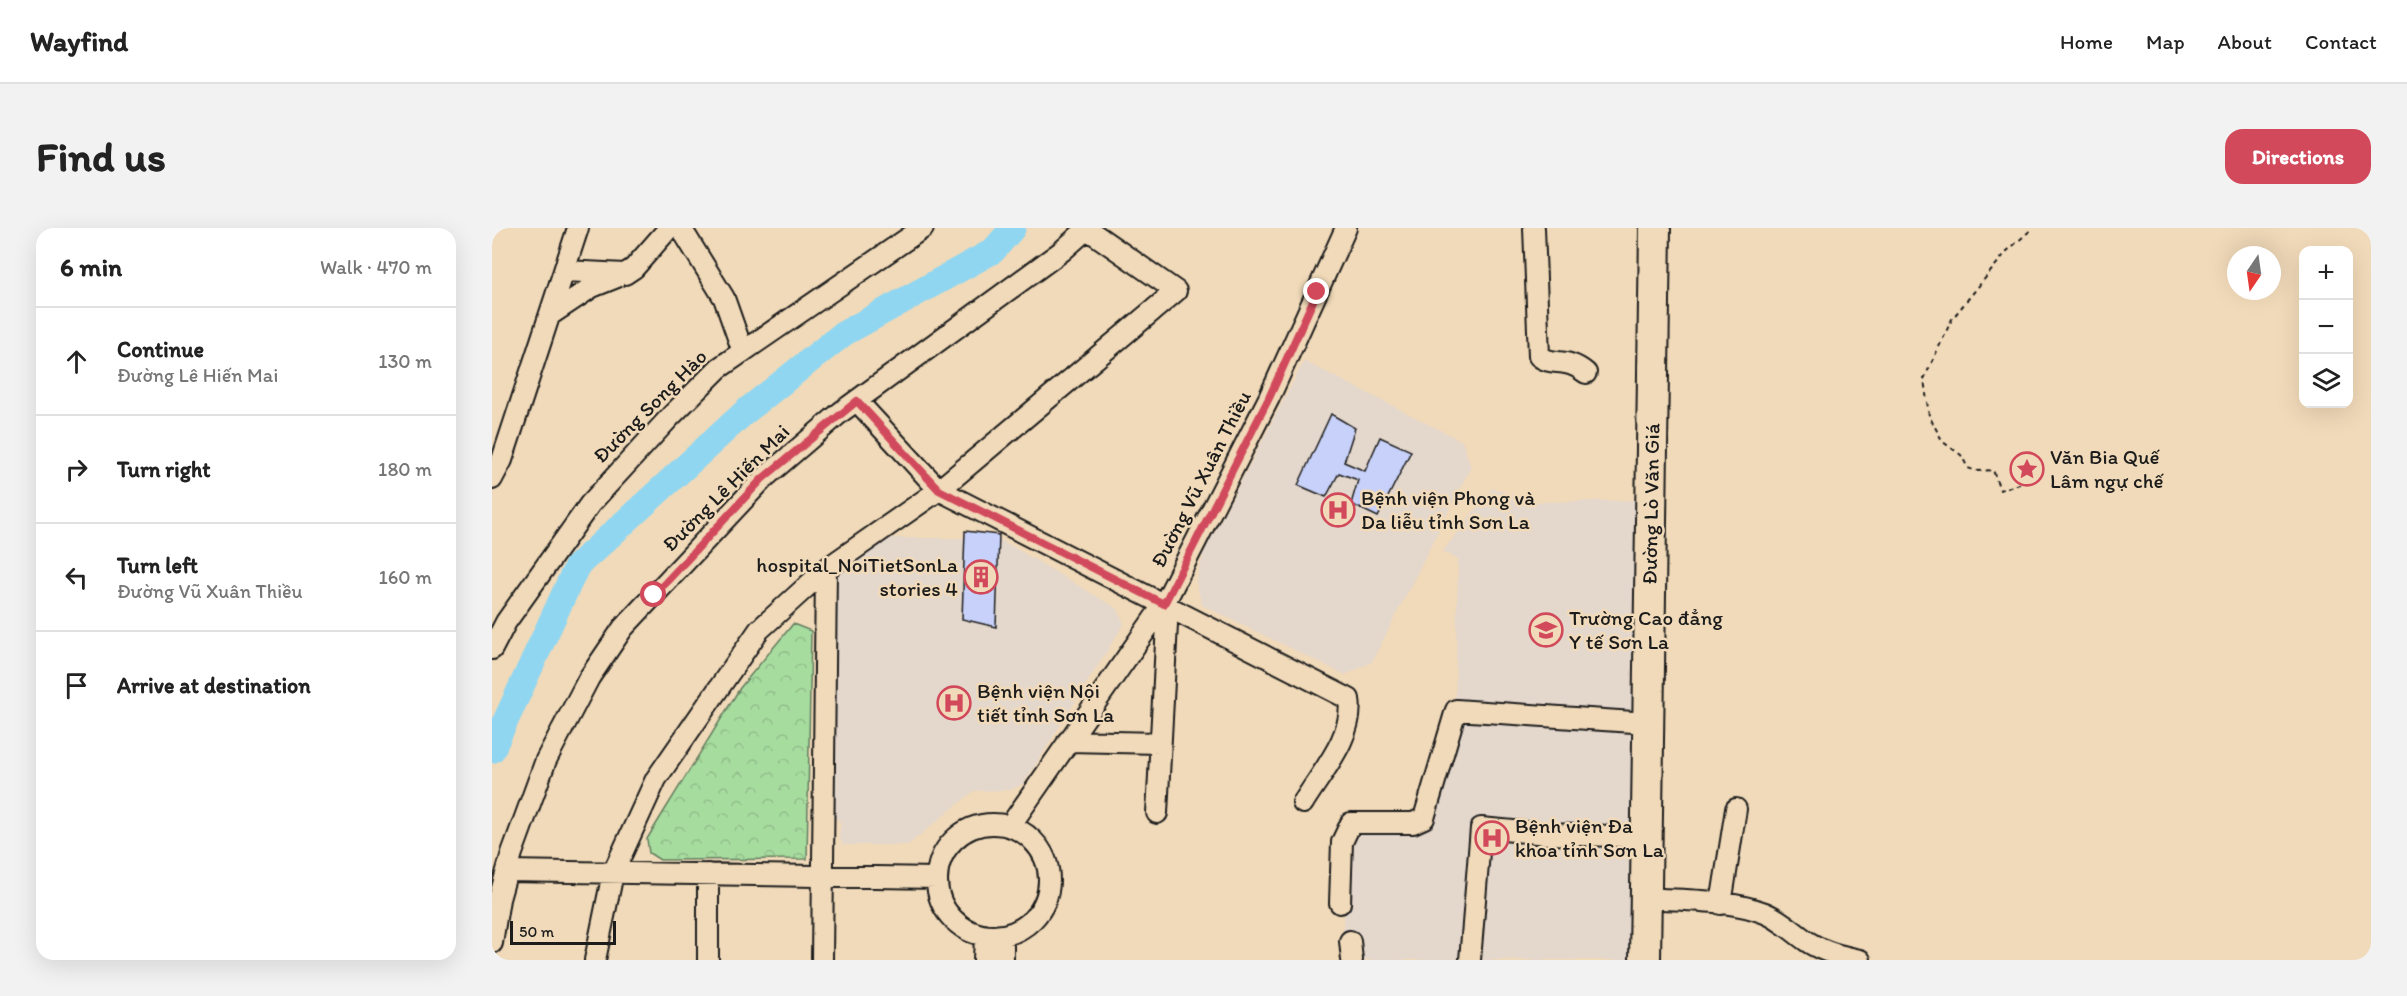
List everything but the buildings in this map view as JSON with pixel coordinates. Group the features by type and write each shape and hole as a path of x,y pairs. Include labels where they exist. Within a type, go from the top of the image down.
{"highway":[{"name":"Đường Lò Văn Giá","path":"1645,960 1655,228"}],"street":[{"path":"492,479 502,460 578,228"},
{"path":"550,315 592,287 634,268 669,228"},
{"path":"681,228 724,298 743,352"},
{"name":"Đường Song Hào","path":"492,649 506,622 590,504 710,376 923,228"},
{"name":"Đường Vũ Xuân Thiều","path":"1010,826 1164,604 1269,398 1346,228"},
{"path":"1534,228 1539,356 1548,361 1576,365 1586,373"},
{"path":"596,960 613,873 656,779 759,630 826,569 939,490 1176,291 1087,229"},
{"name":"Đường Lê Hiến Mai","path":"492,943 507,871 524,814 546,760 589,678 623,628 762,479 857,401 1062,251 1087,229"},
{"path":"565,271 625,274"},
{"path":"857,401 939,490 1349,699 1351,709 1349,726 1303,803"},
{"path":"822,960 826,569"},
{"path":"1157,813 1167,624 1164,604"},
{"path":"1340,903 1342,842 1351,823 1413,823 1424,818 1456,710 1648,723"},
{"path":"1068,741 1160,743"},
{"path":"1721,904 1736,809"},
{"path":"992,823 1010,826 1026,835 1039,848 1047,865 1050,883 1045,901 1035,917 1021,929 994,935 967,930 952,919 941,903 936,886 937,878 938,867 945,850 957,836 973,827 992,823"},
{"path":"1470,960 1481,828 1547,834 1646,837"},
{"path":"507,871 937,878"},
{"path":"708,874 708,960"},
{"path":"1646,898 1744,907 1778,919 1817,947 1830,953 1860,960"},
{"path":"984,960 994,935"},
{"path":"994,935 1003,960"}],"path":[{"path":"2023,477 2023,483 2000,490 1993,470 1976,471 1968,468 1961,455 1943,442 1929,416 1924,379 1952,319 2007,251 2033,228"}],"shaded area":[{"name":"Bệnh viện Phong và Da liễu tỉnh Sơn La","path":"1304,361 1462,441 1471,467 1372,662 1345,675 1202,605 1196,583 1204,552"},
{"name":"Trường Cao đẳng Y tế Sơn La","path":"1492,488 1539,502 1637,500 1634,716 1455,700 1458,560 1443,551"},
{"name":"Bệnh viện Nội tiết tỉnh Sơn La","path":"887,538 998,538 1118,609 1124,624 1024,783 1011,790 974,791 908,845 843,845 839,836 841,823 831,813 836,575"},
{"name":"Bệnh viện Đa khoa tỉnh Sơn La","path":"1458,715 1631,727 1632,960 1341,960 1349,845 1356,831 1372,826 1426,828"}],"green space":[{"path":"793,624 811,631 807,859 660,860 649,853 647,839 740,688"}],"waterway":[{"path":"492,750 577,566 745,412 843,334 993,251 1013,228"}],"place":[{"name":"Văn Bia Quế Lâm ngự chế","path":"2027,469"},
{"name":"Bệnh viện Phong và Da liễu tỉnh Sơn La","path":"1338,510"},
{"name":"hospital_NoiTietSonLa stories 4","path":"981,577"},
{"name":"Trường Cao đẳng Y tế Sơn La","path":"1546,630"},
{"name":"Bệnh viện Nội tiết tỉnh Sơn La","path":"954,703"},
{"name":"Bệnh viện Đa khoa tỉnh Sơn La","path":"1492,838"}],"route":[{"path":"654,595 762,479 857,401 939,490 1164,604 1269,398 1317,292"}]}
